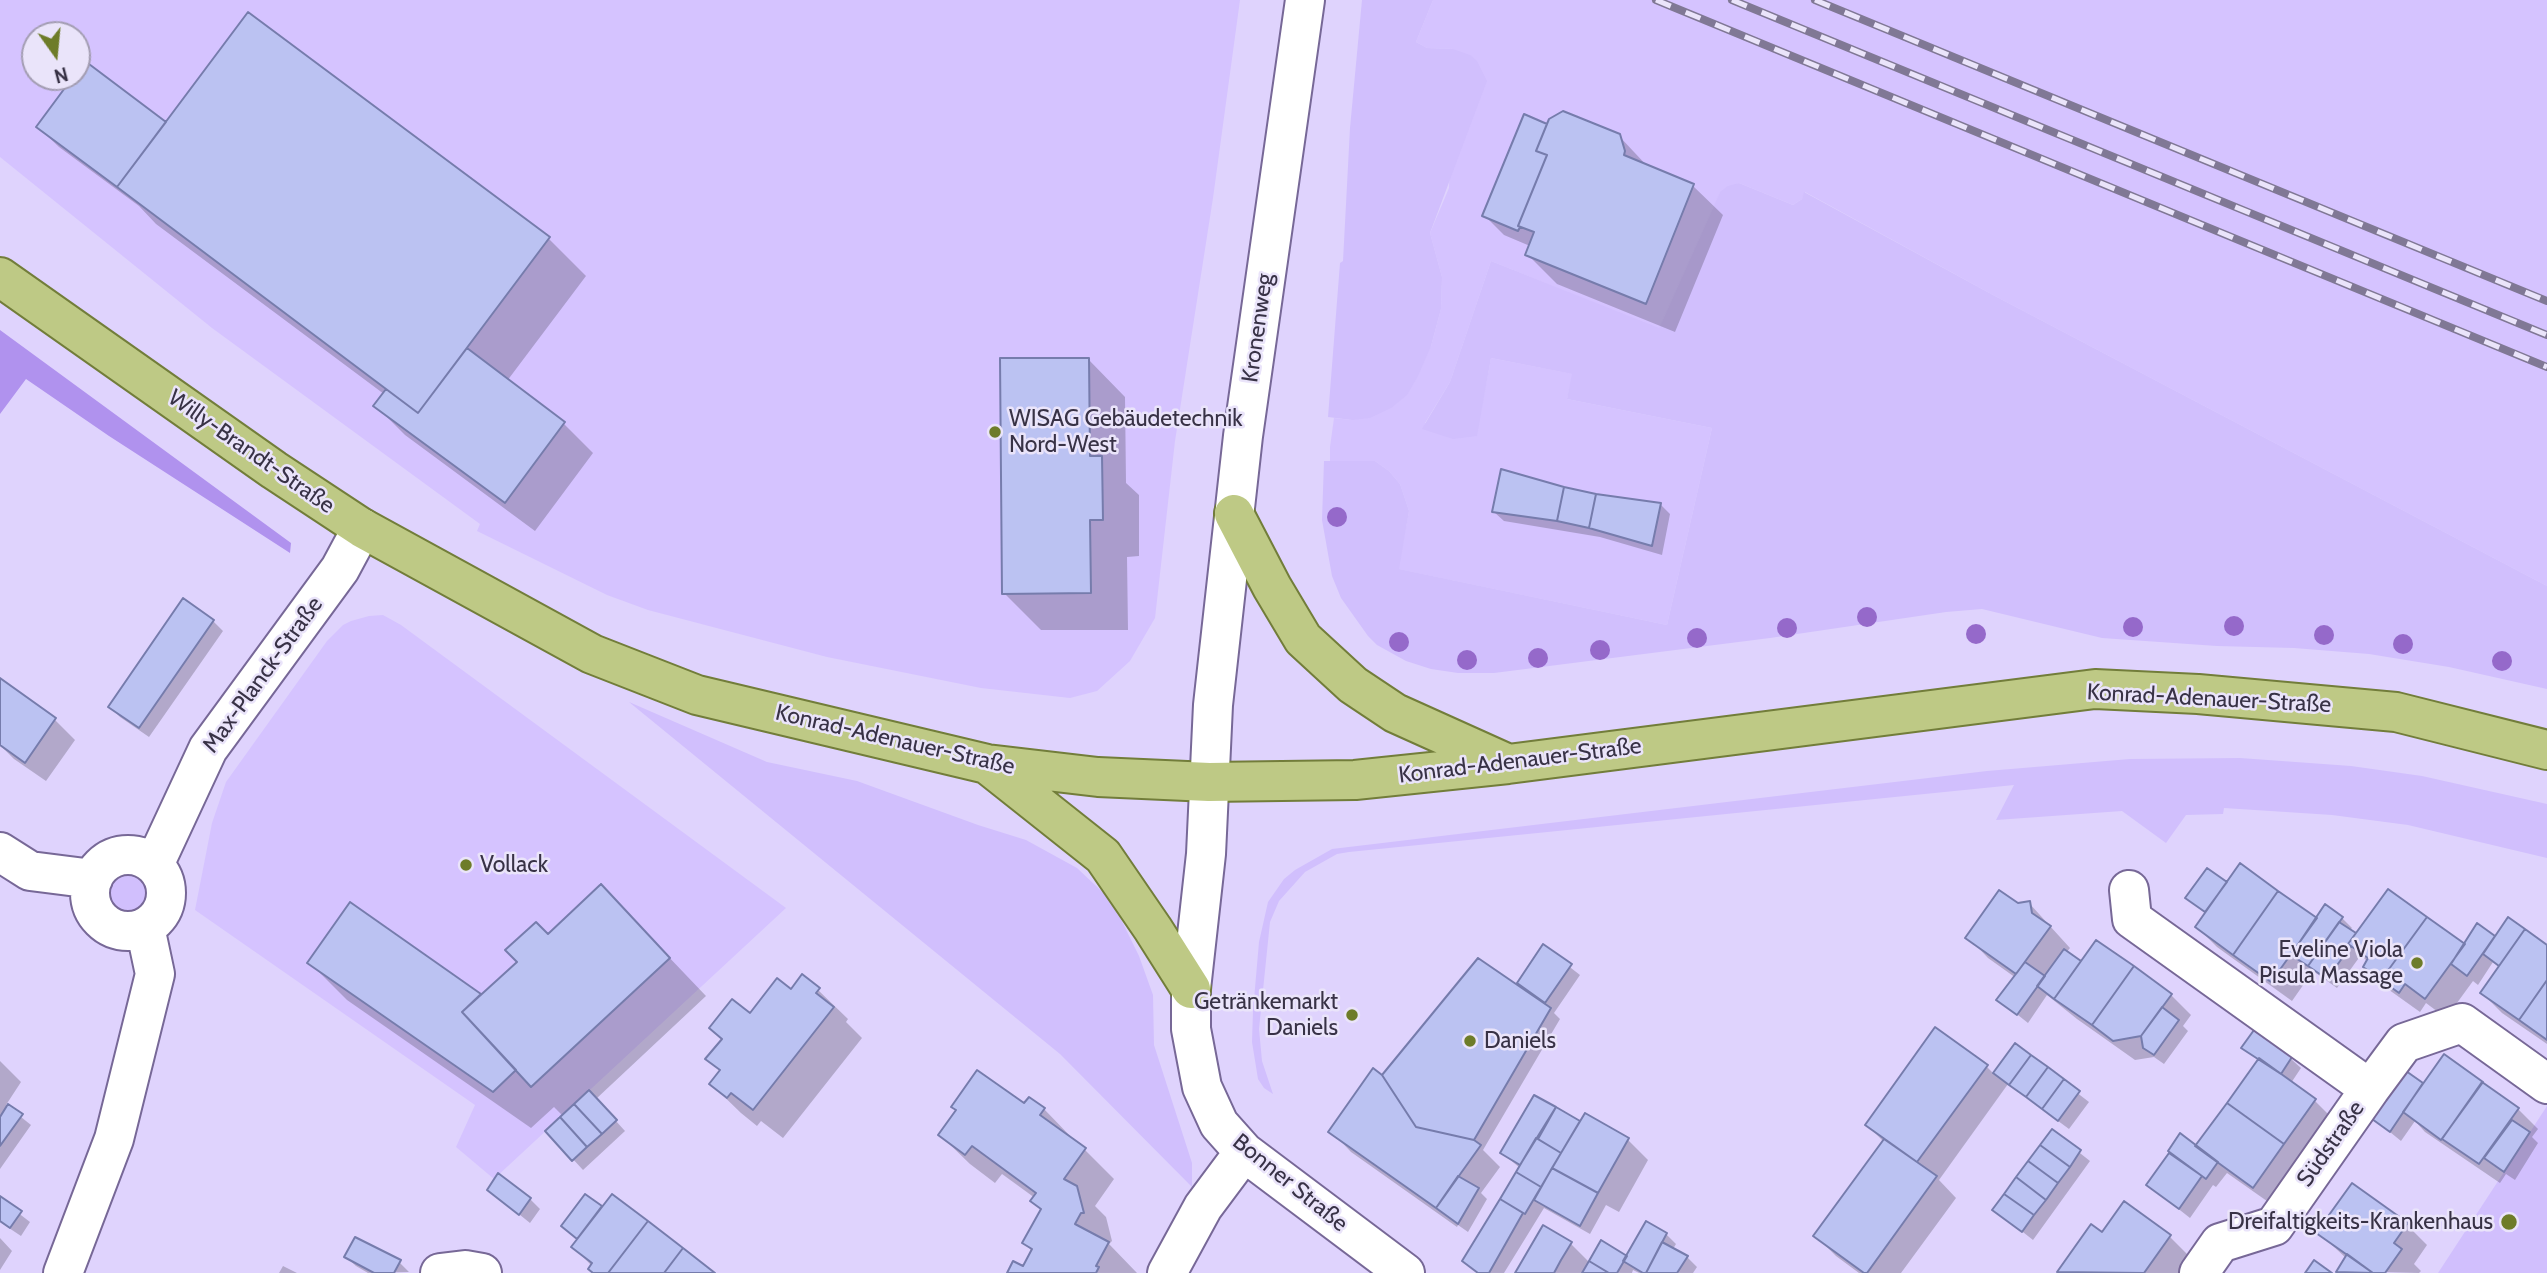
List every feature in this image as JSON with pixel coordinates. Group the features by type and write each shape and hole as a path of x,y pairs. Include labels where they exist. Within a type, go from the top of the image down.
{"main road":[{"name":"Willy-Brandt-Straße","path":"0,277 274,470 362,528 512,611"},
{"path":"1234,514 1303,639 1353,685 1395,713 1508,764"},
{"name":"Konrad-Adenauer-Straße","path":"512,611 592,654 697,695 987,764 1098,778 1209,782 1355,780 1508,764 2095,689 2197,694 2396,712 2547,750"},
{"path":"987,764 1103,856 1191,989"}],"street":[{"name":"Kronenweg","path":"1209,782 1213,705 1243,436 1305,0"},
{"name":"Max-Planck-Straße","path":"155,865 208,749 340,569 362,528"},
{"name":"Bonner Straße","path":"1209,782 1203,883 1191,989 1191,1029 1202,1087 1219,1124 1244,1152 1405,1273"},
{"path":"0,852 30,871 93,879"},
{"path":"127,855 142,857 155,865 164,880 166,898 159,915 145,927 131,931 116,928 103,921 94,909 90,894 93,879 100,866 113,858 127,855"},
{"path":"2129,890 2132,919 2370,1089"},
{"path":"63,1273 114,1139 156,974 145,927"},
{"name":"Südstraße","path":"2199,1273 2220,1243 2274,1226 2404,1043 2462,1023 2547,1084"},
{"path":"1167,1273 1203,1208 1244,1152"},
{"path":"440,1273 465,1270 482,1273"}],"shaded area":[{"path":"0,0 1240,0 1213,198 1175,441 1155,618 1130,661 1097,691 1070,698 981,688 827,657 648,610 607,595 477,531 480,524 212,328 0,157"},
{"path":"1362,0 1433,0 1416,42 1427,48 1453,49 1470,55 1477,61 1487,81 1430,233 1442,277 1441,309 1431,346 1407,395 1391,408 1370,418 1352,420 1328,417 1340,263 1343,261 1350,128"},
{"path":"1433,0 2547,0 2547,586 1993,295 1805,192 1802,199 1793,205 1739,183 1720,193 1659,329 1491,261 1450,382 1425,423 1476,436 1491,358 1573,374 1567,399 1712,428 1667,625 1398,569 1409,511 1400,484 1389,471 1375,461 1330,461 1330,447 1334,418 1352,420 1431,346 1441,309 1442,277 1430,233 1449,188 1453,49 1427,48 1416,42"},
{"path":"1739,183 1793,205 1802,199 1804,192 1993,295 2547,586 2547,689 2449,667 2369,654 2102,638 1982,609 1494,673 1458,673 1431,669 1406,661 1377,645 1341,598 1332,576 1322,520 1324,461 1375,461 1389,471 1400,484 1409,511 1399,569 1667,625 1712,428 1567,399 1572,374 1491,358 1477,436 1453,439 1422,429 1450,382 1491,261 1659,328 1720,192"},
{"path":"0,330 291,543 290,553 26,379 0,414"},
{"name":"Vollack","path":"383,615 401,625 786,908 494,1179 456,1147 475,1105 195,910 212,823 226,782 327,641 351,621"},
{"path":"629,702 767,762 857,781 1026,840 1077,868 1112,901 1139,956 1153,995 1154,1045 1192,1163 1192,1187 1060,1054"},
{"path":"2240,758 2351,766 2422,776 2547,804 2547,858 2408,825 2332,815 2224,808 2223,814 2186,815 2166,843 2122,811 1996,820 2014,785 1337,854 1305,872 1279,901 1270,922 1259,1029 1262,1061 1273,1094 1264,1088 1258,1079 1252,1042 1253,1011 1259,942 1268,902 1284,879 1332,849 1987,771 2130,759"},
{"path":"128,868 146,875 153,893 146,911 128,918 110,911 103,893 110,875"},
{"name":"Dreifaltigkeits-Krankenhaus","path":"2547,1106 2547,1273 2438,1273 2504,1172"}],"building":[{"path":"248,12 550,237 418,413 117,187"},
{"path":"91,66 166,122 117,187 36,127 63,91 91,91"},
{"path":"1563,111 1620,134 1624,155 1694,184 1646,304 1525,255 1534,232 1518,226 1547,155 1536,151 1549,119"},
{"path":"1524,114 1547,124 1536,151 1547,155 1518,231 1482,216"},
{"path":"467,348 565,422 505,503 373,406 386,389 418,413"},
{"path":"1000,358 1089,358 1090,456 1102,456 1103,520 1090,520 1091,593 1002,594"},
{"path":"1501,469 1564,487 1557,521 1492,512"},
{"path":"1564,487 1596,494 1589,528 1557,521"},
{"path":"1596,494 1661,503 1652,546 1589,528"},
{"path":"183,598 214,620 139,728 108,707"},
{"path":"0,678 56,718 25,763 0,745"},
{"path":"2240,863 2278,891 2233,955 2195,927"},
{"path":"2207,868 2227,882 2205,912 2185,898"},
{"path":"601,884 670,958 531,1087 462,1012 517,962 505,950 536,922 548,934"},
{"path":"2388,889 2427,917 2381,980 2363,967 2368,958 2348,944"},
{"path":"1999,890 2018,903 2030,901 2032,913 2051,926 2016,974 1965,938"},
{"path":"2278,891 2317,918 2271,982 2233,955"},
{"path":"350,902 481,994 462,1012 516,1070 493,1092 307,963"},
{"path":"2325,904 2343,917 2308,966 2291,955"},
{"path":"2427,917 2465,944 2425,999 2405,984 2399,993 2381,980"},
{"path":"2508,917 2525,929 2499,966 2483,954"},
{"path":"2339,922 2356,933 2348,944 2351,946 2327,979 2308,966"},
{"path":"2477,923 2495,936 2467,976 2451,964"},
{"path":"2525,929 2547,945 2547,980 2519,1020 2480,993"},
{"path":"2096,940 2134,966 2092,1025 2054,999"},
{"path":"1543,944 1572,964 1545,1003 1517,983"},
{"path":"2064,949 2081,961 2054,999 2037,986"},
{"name":"Daniels","path":"1478,958 1551,1008 1474,1140 1416,1127 1382,1075"},
{"path":"2025,962 2045,976 2017,1015 1996,1000"},
{"path":"2134,966 2172,994 2141,1036 2113,1041 2092,1025"},
{"path":"802,974 820,988 816,993 834,1007 753,1110 731,1093 727,1098 709,1084 720,1070 705,1059 722,1039 709,1028 732,999 750,1013 777,978 791,989"},
{"path":"2547,980 2547,1040 2519,1020"},
{"path":"2162,1007 2179,1020 2154,1055 2143,1048 2141,1036"},
{"path":"1935,1027 1988,1065 1917,1162 1865,1125"},
{"path":"2254,1030 2292,1057 2281,1074 2241,1048"},
{"path":"2015,1043 2031,1055 2009,1085 1993,1073"},
{"path":"2444,1054 2483,1082 2441,1140 2403,1112"},
{"path":"2031,1055 2048,1067 2026,1097 2009,1085"},
{"path":"2259,1058 2316,1099 2284,1144 2227,1103"},
{"path":"2048,1067 2064,1079 2042,1109 2026,1097"},
{"path":"1373,1068 1382,1075 1416,1127 1474,1140 1481,1145 1436,1208 1328,1132"},
{"path":"977,1070 1024,1103 1029,1097 1045,1108 1040,1115 1086,1148 1064,1179 1077,1186 1084,1213 1081,1213 1075,1224 1109,1242 1096,1266 1099,1267 1096,1273 1007,1273 1013,1261 1023,1266 1032,1249 1022,1243 1041,1209 1030,1201 1036,1193 972,1146 965,1155 938,1135 956,1110 951,1107"},
{"path":"2406,1071 2423,1083 2390,1132 2372,1119"},
{"path":"2064,1079 2080,1091 2058,1121 2042,1109"},
{"path":"2482,1082 2519,1108 2479,1164 2442,1139"},
{"path":"589,1090 617,1120 602,1134 574,1104"},
{"path":"1534,1095 1556,1107 1520,1165 1500,1153"},
{"path":"2227,1103 2284,1144 2253,1188 2195,1146"},
{"path":"8,1104 23,1114 0,1146 0,1117"},
{"path":"574,1104 602,1134 587,1147 560,1117"},
{"path":"1556,1107 1580,1121 1561,1153 1538,1139"},
{"path":"1585,1113 1629,1138 1598,1193 1552,1168"},
{"path":"560,1117 587,1147 572,1161 545,1131"},
{"path":"2512,1120 2530,1132 2504,1172 2484,1158"},
{"path":"2052,1129 2081,1150 2070,1167 2040,1145"},
{"path":"2180,1133 2218,1162 2206,1179 2168,1151"},
{"path":"1536,1138 1561,1153 1541,1187 1516,1172"},
{"path":"1884,1139 1937,1176 1867,1273 1864,1273 1813,1236"},
{"path":"2040,1145 2070,1167 2058,1183 2028,1161"},
{"path":"2169,1153 2202,1176 2179,1209 2146,1185"},
{"path":"2028,1161 2058,1183 2046,1200 2016,1177"},
{"path":"1552,1168 1598,1193 1580,1226 1534,1200"},
{"path":"1516,1172 1541,1187 1525,1214 1500,1199"},
{"path":"498,1173 531,1198 519,1215 487,1190"},
{"path":"1458,1176 1479,1188 1458,1224 1436,1208"},
{"path":"2016,1177 2046,1200 2034,1215 2004,1194"},
{"path":"2352,1183 2408,1223 2394,1243 2402,1249 2385,1273 2373,1273 2316,1233"},
{"path":"585,1194 602,1206 577,1239 561,1226"},
{"path":"612,1194 648,1221 608,1273 593,1273 588,1269 592,1263 571,1247"},
{"path":"2004,1194 2034,1215 2022,1232 1992,1210"},
{"path":"0,1196 22,1211 10,1228 0,1221"},
{"path":"1500,1199 1523,1213 1489,1273 1478,1273 1462,1261"},
{"path":"2124,1201 2171,1235 2144,1273 2057,1272 2091,1224 2102,1232"},
{"path":"648,1221 683,1248 664,1273 608,1273"},
{"path":"1646,1221 1667,1233 1646,1273 1643,1273 1623,1261"},
{"path":"1543,1225 1572,1242 1554,1273 1515,1273"},
{"path":"355,1237 401,1260 394,1273 374,1273 344,1257"},
{"path":"1601,1240 1627,1256 1617,1273 1609,1273 1589,1261"},
{"path":"1662,1242 1688,1256 1677,1273 1646,1273"},
{"path":"683,1248 715,1273 664,1273"},
{"path":"2347,1254 2373,1273 2336,1272"},
{"path":"2314,1260 2332,1273 2305,1273"},
{"path":"1589,1261 1609,1273 1582,1273"}],"railway":[{"path":"1656,0 2547,367"},
{"path":"1732,0 2547,335"},
{"path":"1815,0 2547,301"}],"place":[{"name":"WISAG Gebäudetechnik Nord-West","path":"995,432"},
{"name":"Vollack","path":"466,865"},
{"name":"Eveline Viola Pisula Massage","path":"2417,963"},
{"name":"Getränkemarkt Daniels","path":"1352,1015"},
{"name":"Daniels","path":"1470,1041"},
{"name":"Dreifaltigkeits-Krankenhaus","path":"2509,1222"}]}
